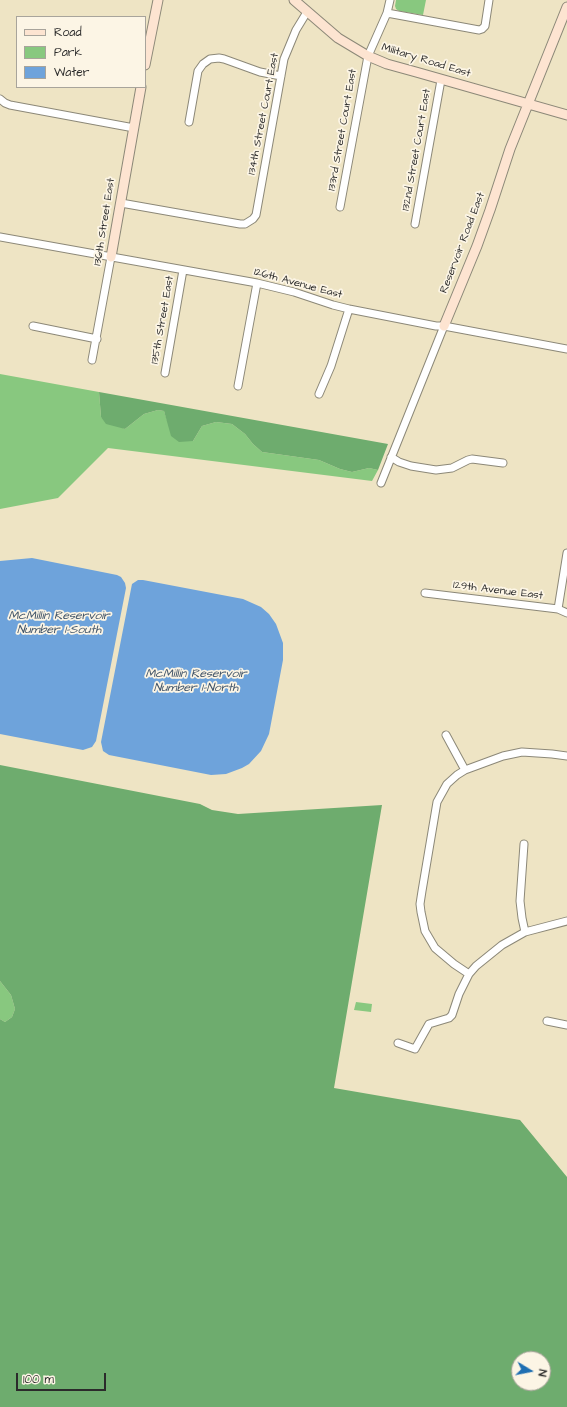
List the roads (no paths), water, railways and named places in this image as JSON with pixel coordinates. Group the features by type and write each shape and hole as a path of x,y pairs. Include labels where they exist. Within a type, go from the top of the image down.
{"street":[{"path":"146,60 158,0"},
{"name":"Military Road East","path":"294,0 338,38 368,56 387,64 567,114"},
{"name":"133rd Street Court East","path":"340,207 368,56 387,13 390,0"},
{"path":"387,13 478,30 485,26 489,0"},
{"name":"Reservoir Road East","path":"381,483 477,246 502,170 567,10"},
{"name":"134th Street Court East","path":"121,203 240,224 249,222 256,215 281,76 289,43 307,12"},
{"path":"189,122 199,68 210,59 219,58 260,72 281,76"},
{"name":"132nd Street Court East","path":"415,224 441,80"},
{"name":"136th Street East","path":"92,360 112,257 141,88"},
{"path":"0,99 10,105 134,128"},
{"name":"126th Avenue East","path":"0,237 257,283 349,309 567,349"},
{"name":"135th Street East","path":"165,373 183,270"},
{"path":"238,386 257,283"},
{"path":"318,394 336,352 349,309"},
{"path":"33,326 97,339"},
{"path":"391,457 399,462 411,466 436,470 452,468 472,459 503,463"},
{"path":"558,609 567,553"},
{"name":"129th Avenue East","path":"425,593 558,609 567,613"},
{"path":"446,735 466,770"},
{"path":"469,974 442,954 430,940 425,931 420,904 437,802 447,784 457,775 466,770 504,756 522,752 567,756"},
{"path":"524,844 520,901 525,932"},
{"path":"398,1043 415,1049 429,1024 449,1018 469,974 476,966 502,945 525,932 567,921"},
{"path":"547,1021 567,1025"}],"water":[{"name":"McMillin Reservoir Number 1-South","path":"32,558 117,575 121,577 125,583 126,588 96,741 92,747 83,750 0,734 0,561"},
{"name":"McMillin Reservoir Number 1-North","path":"138,580 243,599 261,607 269,614 276,624 283,643 283,660 269,734 261,751 249,764 226,774 211,775 109,755 103,751 101,742 132,584"}]}
